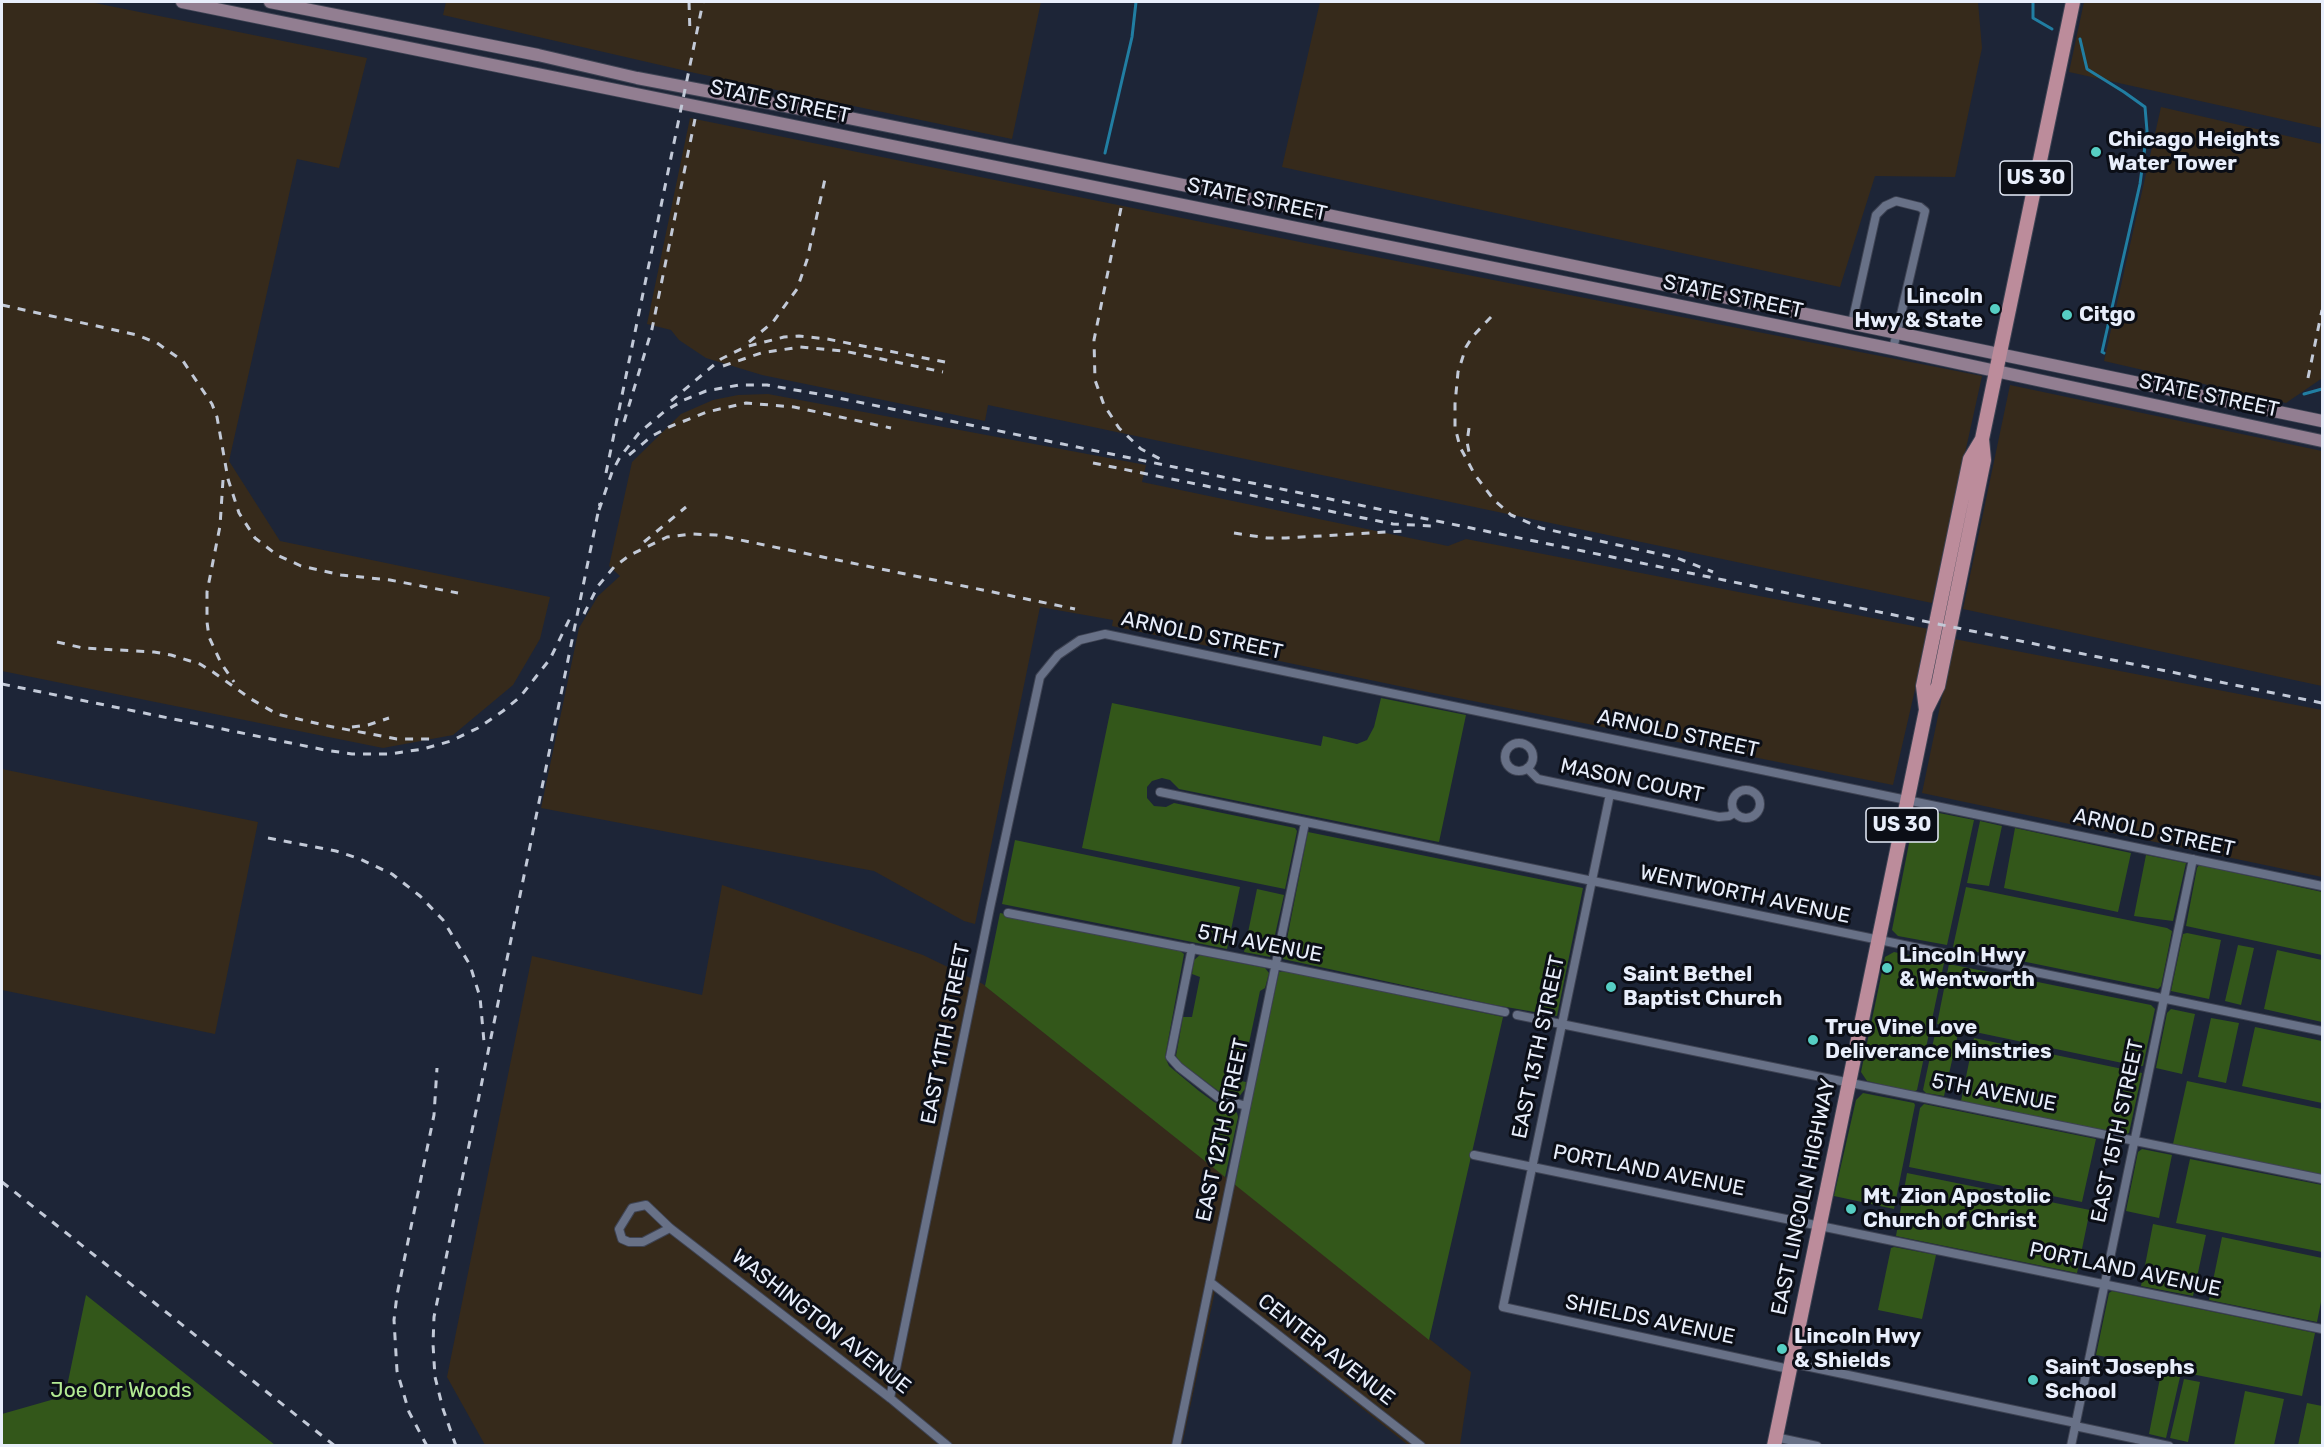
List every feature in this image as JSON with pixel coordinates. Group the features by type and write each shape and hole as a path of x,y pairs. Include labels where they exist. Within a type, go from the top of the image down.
{"main road":[{"name":"EAST LINCOLN HIGHWAY","path":"1774,1441 1926,710 1938,686 1984,460 1982,439 2073,2"}],"street":[{"name":"STATE STREET","path":"182,2 1996,371 2322,441"},
{"name":"STATE STREET","path":"270,2 538,55 635,78 870,122 2322,421"},
{"path":"1852,323 1876,215 1885,206 1896,201 1920,207 1925,212 1893,350"},
{"name":"ARNOLD STREET","path":"1040,677 1058,655 1080,640 1105,634 2322,886"},
{"name":"EAST 11TH STREET","path":"890,1398 990,908 1040,677"},
{"name":"MASON COURT","path":"1527,768 1538,779 1719,817 1734,813"},
{"name":"WENTWORTH AVENUE","path":"1160,792 2322,1031"},
{"name":"EAST 13TH STREET","path":"1503,1307 1610,794"},
{"name":"EAST 12TH STREET","path":"1177,1445 1305,823"},
{"name":"EAST 15TH STREET","path":"2071,1446 2193,859"},
{"name":"5TH AVENUE","path":"1008,913 1275,964 1505,1012"},
{"path":"1192,948 1170,1057 1218,1098 1246,1106"},
{"name":"5TH AVENUE","path":"1517,1015 2322,1179"},
{"name":"PORTLAND AVENUE","path":"1474,1155 1820,1224 2322,1329"},
{"name":"WASHINGTON AVENUE","path":"670,1228 643,1242 630,1242 622,1239 619,1229 632,1208 646,1205 670,1228 890,1398 948,1446"},
{"name":"CENTER AVENUE","path":"1210,1282 1421,1446"},
{"name":"SHIELDS AVENUE","path":"1503,1307 2169,1446"},
{"path":"1774,1441 1817,1446"}],"shaded area":[{"path":"2,2 90,2 367,58 339,168 297,159 229,461 280,541 550,597 540,639 513,685 453,735 383,748 2,671"},
{"path":"446,2 1041,2 1012,139 695,73 443,15"},
{"path":"1320,2 1978,2 1982,48 1955,177 1875,176 1840,287 1282,167"},
{"path":"2084,2 2322,2 2322,128 2069,72"},
{"path":"2161,107 2322,144 2321,379 2286,403 2104,361"},
{"path":"690,118 1305,243 1982,376 1932,603 988,405 985,421 762,375 706,358 679,340 671,330 647,324"},
{"path":"2010,385 2322,451 2322,686 1963,609"},
{"path":"768,394 1146,465 1142,482 1448,546 1466,539 1929,629 1893,785 1418,690 1112,626 1113,620 1040,607 975,924 964,921 874,871 541,808 579,628 598,596 620,576 609,566 632,462 681,414 713,400 738,395"},
{"path":"1954,639 2322,710 2322,877 1922,793"},
{"path":"2,769 258,822 215,1034 2,990"},
{"path":"722,885 923,955 983,984 1471,1372 1460,1445 1408,1445 1215,1291 1182,1445 485,1445 447,1377 532,956 702,995"}],"green space":[{"path":"1381,698 1466,715 1439,842 1179,789 1170,780 1162,778 1152,781 1147,787 1147,798 1154,806 1166,807 1174,803 1295,828 1297,831 1285,889 1082,848 1112,703 1321,746 1323,736 1357,744 1367,740 1374,727"},
{"path":"1919,809 1974,820 1947,945 1898,936 1892,930 1915,813"},
{"path":"1980,821 2002,826 1989,886 1967,883"},
{"path":"2015,828 2131,853 2118,912 2004,888"},
{"path":"1308,832 1583,888 1557,1016 1495,1005 1283,959"},
{"path":"1015,840 1240,887 1227,949 1002,904"},
{"path":"2146,855 2186,863 2173,921 2134,916"},
{"path":"2199,865 2322,892 2322,955 2186,926"},
{"path":"1966,887 2167,928 2172,931 2161,986 2158,989 1953,947"},
{"path":"1257,889 1284,895 1270,957 1244,952"},
{"path":"1000,913 1179,950 1184,954 1165,1057 1169,1066 1199,1091 1214,1102 1237,1113 1225,1177 985,986"},
{"path":"2183,934 2221,940 2209,999 2171,991"},
{"path":"2238,945 2254,948 2241,1005 2225,1001"},
{"path":"2277,950 2322,960 2322,1022 2264,1009"},
{"path":"1894,952 1944,963 1917,1090 1914,1092 1867,1081 1861,1072 1885,957"},
{"path":"1200,955 1265,968 1269,973 1265,988 1260,991 1241,1081 1246,1082 1245,1089 1238,1098 1221,1093 1180,1062 1176,1056 1183,1017 1192,1017 1200,977 1192,974 1194,960"},
{"path":"1949,964 2151,1005 2155,1009 2143,1066 1937,1024"},
{"path":"1285,971 1503,1017 1429,1340 1234,1184 1279,972"},
{"path":"2171,1009 2195,1014 2182,1074 2156,1068 2167,1013"},
{"path":"2211,1018 2239,1023 2226,1083 2198,1077"},
{"path":"2255,1027 2322,1041 2322,1103 2242,1086"},
{"path":"1936,1029 1958,1034 1944,1096 1926,1093 1923,1090"},
{"path":"1974,1038 2142,1073 2129,1133 2124,1135 1961,1101"},
{"path":"2187,1081 2322,1109 2322,1175 2173,1144"},
{"path":"1863,1093 1915,1105 1894,1209 1834,1196 1856,1100"},
{"path":"1924,1104 2096,1139 2082,1202 1909,1167 1920,1108"},
{"path":"2142,1149 2172,1155 2159,1218 2126,1211 2138,1152"},
{"path":"2190,1159 2322,1185 2322,1252 2176,1223"},
{"path":"1907,1173 2090,1210 2077,1273 1896,1236"},
{"path":"2153,1224 2206,1235 2193,1296 2141,1286"},
{"path":"2222,1237 2322,1258 2322,1297 2317,1322 2209,1300"},
{"path":"1891,1248 1936,1255 1922,1319 1878,1310"},
{"path":"2112,1291 2315,1333 2302,1396 2096,1355 2109,1293"},
{"name":"Joe Orr Woods","path":"86,1295 275,1445 2,1445 2,1414 65,1396"},
{"path":"2161,1373 2180,1377 2166,1438 2149,1434"},
{"path":"2184,1379 2200,1382 2188,1442 2170,1438"},
{"path":"2245,1391 2284,1399 2274,1445 2234,1445"},
{"path":"2307,1403 2322,1406 2322,1445 2298,1445"}],"waterway":[{"path":"1105,153 1132,37 1136,2"},
{"path":"2033,2 2033,18 2052,29"},
{"path":"2080,39 2087,69 2145,107 2147,131 2140,184 2102,352 2104,353"},
{"path":"2304,394 2322,389"}],"railway":[{"path":"689,2 690,33"},
{"path":"606,473 703,2"},
{"path":"624,422 652,329 695,119"},
{"path":"749,342 773,322 797,289 807,260 825,179"},
{"path":"1121,208 1094,340 1095,380 1104,405 1119,428 1141,449 1164,461"},
{"path":"2,305 137,335 157,343 183,361 212,404 217,417 228,479 239,513 255,538 277,555 301,566 341,575 390,580 458,593"},
{"path":"2308,378 2322,310"},
{"path":"1491,317 1466,347 1458,372 1455,427 1460,447 1475,475 1494,500 1511,515 1541,528 1677,558 1713,572"},
{"path":"671,401 721,359 745,347 784,337 827,339 945,362"},
{"path":"723,366 761,353 800,347 844,351 943,372"},
{"path":"599,510 612,472 620,457 639,433 665,411 706,391 739,385 767,385 2322,703"},
{"path":"629,455 652,436 669,427 707,412 746,403 794,407 891,428"},
{"path":"1469,428 1467,442 1470,457"},
{"path":"1093,463 1393,524 1432,526"},
{"path":"223,480 220,526 207,592 207,622 209,637 221,663 234,682"},
{"path":"456,1446 435,1377 434,1317 600,503"},
{"path":"644,542 686,507"},
{"path":"1234,533 1267,538 1286,538 1404,531"},
{"path":"584,614 598,586 614,567 630,555 667,537 692,534 716,535 1075,609"},
{"path":"2,684 325,750 352,754 390,754 423,749 451,741 478,728 503,711 520,697 550,659 572,614"},
{"path":"57,642 83,648 171,655 200,664 277,714 397,739 437,739"},
{"path":"352,727 368,725 389,718"},
{"path":"268,838 336,851 360,859 392,874 420,896 443,920 470,965 480,997 484,1042"},
{"path":"427,1446 409,1412 397,1371 394,1320 397,1295 434,1115 437,1068"},
{"path":"2,1182 335,1446"}],"place":[{"name":"Chicago Heights Water Tower","path":"2096,152"},
{"name":"Lincoln Hwy & State","path":"1995,309"},
{"name":"Citgo","path":"2067,315"},
{"name":"Lincoln Hwy & Wentworth","path":"1887,968"},
{"name":"Saint Bethel Baptist Church","path":"1611,987"},
{"name":"True Vine Love Deliverance Minstries","path":"1813,1040"},
{"name":"Mt. Zion Apostolic Church of Christ","path":"1851,1209"},
{"name":"Lincoln Hwy & Shields","path":"1782,1349"},
{"name":"Saint Josephs School","path":"2033,1380"}]}
